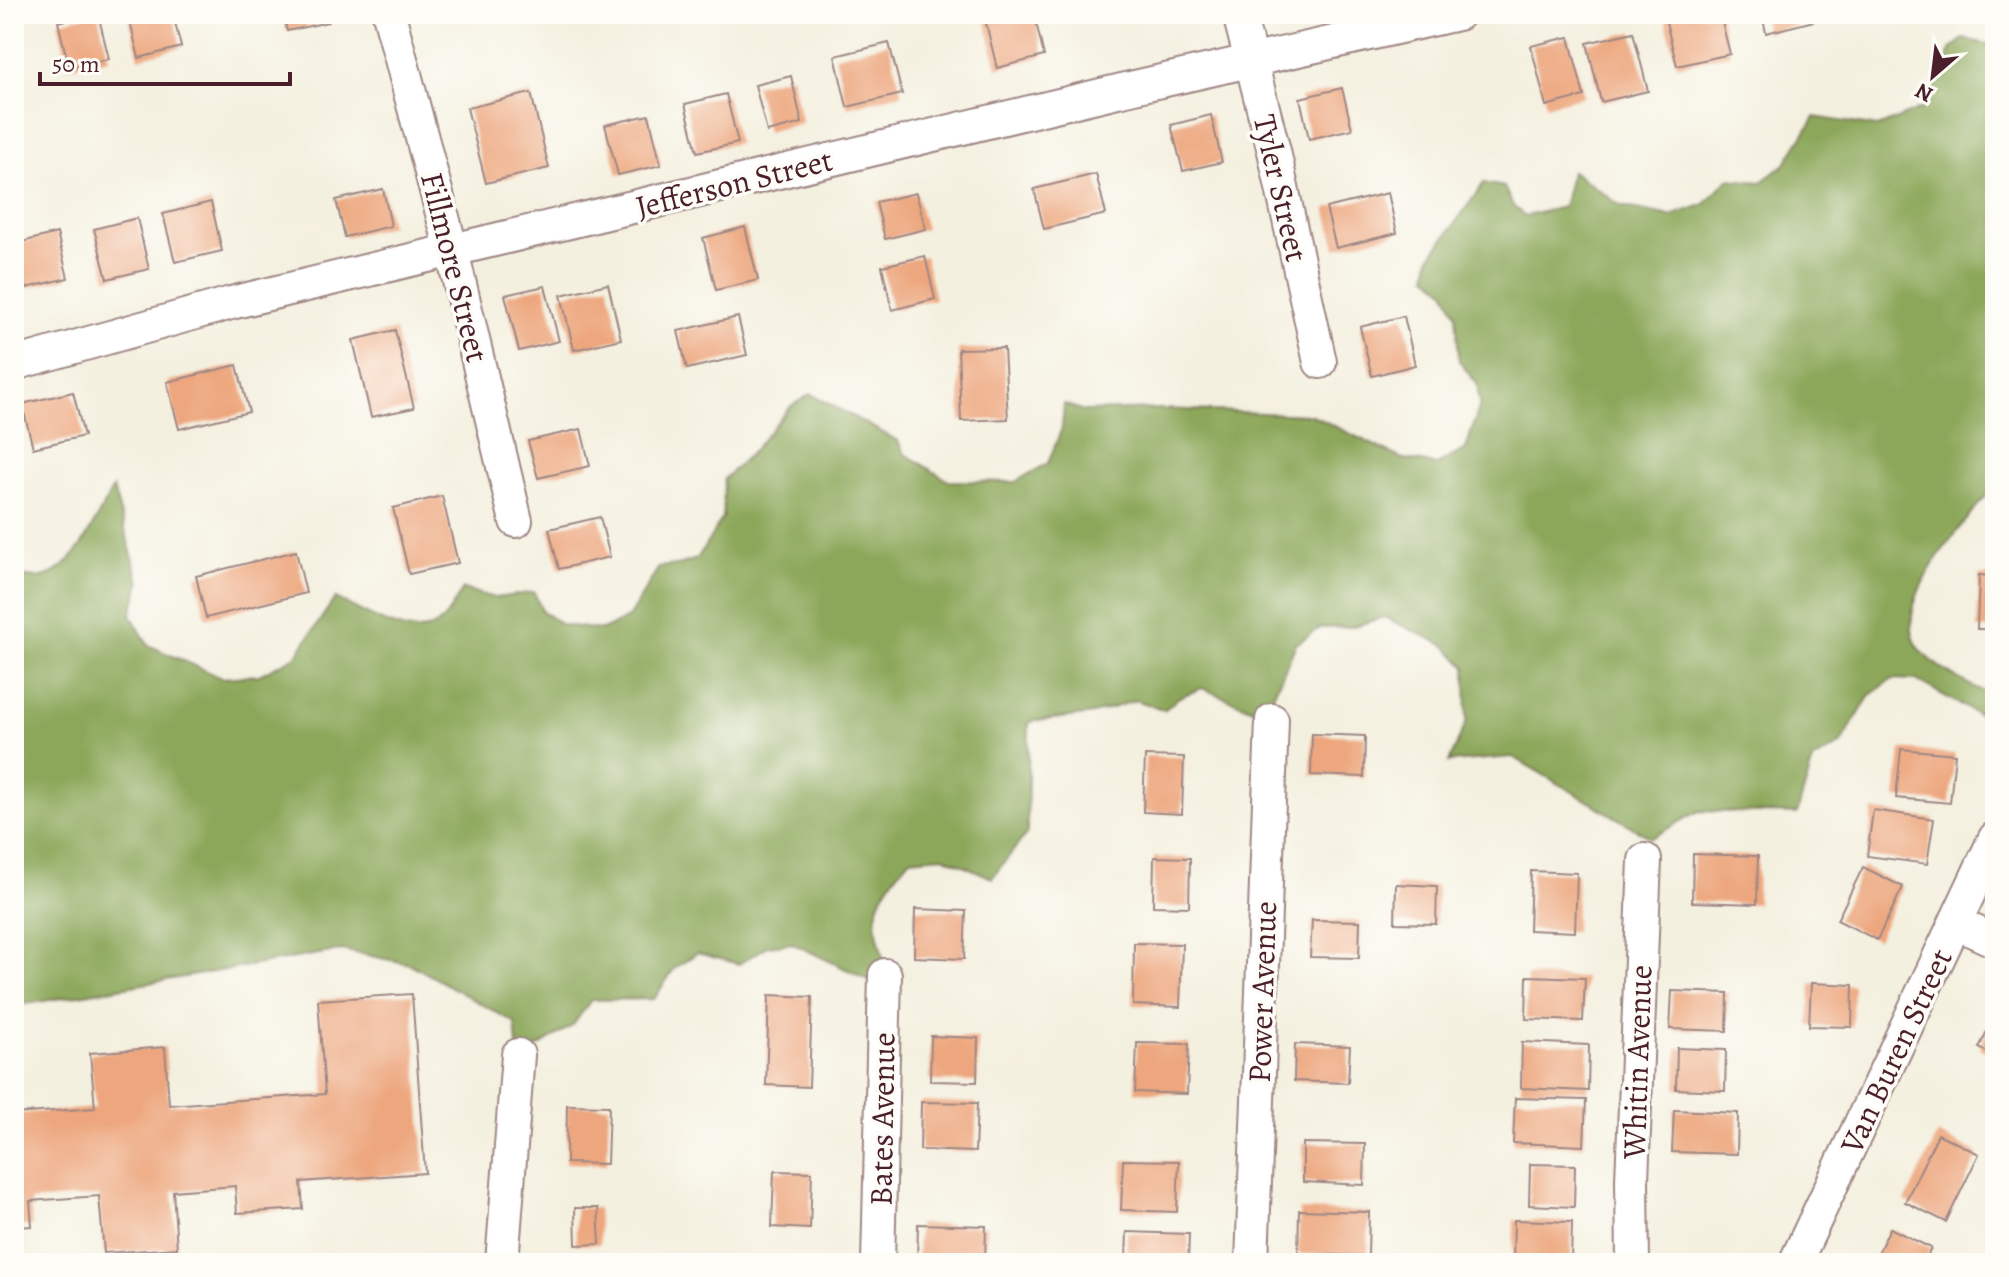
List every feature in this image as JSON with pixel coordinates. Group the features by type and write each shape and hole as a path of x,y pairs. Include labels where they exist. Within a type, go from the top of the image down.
{"street":[{"name":"Fillmore Street","path":"389,14 452,251 516,521"},
{"name":"Tyler Street","path":"1239,14 1274,151 1320,362"},
{"name":"Jefferson Street","path":"14,364 231,303 1458,14"},
{"name":"Power Avenue","path":"1252,1263 1272,720"},
{"name":"Van Buren Street","path":"1795,1263 1995,838"},
{"name":"Whitin Avenue","path":"1633,1263 1632,1180 1645,860"},
{"path":"1956,923 1995,941"},
{"name":"Bates Avenue","path":"878,1263 885,975"},
{"path":"502,1263 518,1055"}],"green space":[{"path":"1963,39 1995,45 1995,491 1989,492 1935,562 1915,603 1912,623 1915,641 1929,659 1995,698 1995,724 1916,680 1893,679 1870,695 1840,745 1813,760 1797,814 1699,811 1651,838 1513,757 1449,762 1467,721 1466,667 1446,646 1384,617 1352,627 1320,628 1296,644 1265,714 1202,688 1179,697 1164,710 1136,700 1093,714 1029,722 1027,833 992,878 943,856 910,859 886,889 877,911 884,967 879,985 792,943 767,946 739,964 697,953 674,969 654,999 591,1000 573,1025 524,1056 518,1055 515,1023 410,964 342,950 14,1006 14,573 33,578 49,575 63,566 76,553 113,488 140,583 131,615 148,645 222,678 259,675 296,656 335,598 388,624 418,630 430,628 441,621 463,589 495,598 534,592 542,611 562,625 603,630 628,618 659,567 697,559 723,517 724,479 791,406 811,394 898,441 904,453 949,481 1015,482 1048,463 1062,428 1064,404 1084,411 1165,409 1312,415 1400,458 1437,465 1466,449 1480,404 1477,384 1459,361 1456,313 1445,290 1427,275 1430,258 1484,183 1504,187 1513,206 1525,216 1563,207 1572,171 1621,206 1671,216 1705,204 1728,179 1761,182 1785,164 1815,117 1878,127 1925,107 1952,48"}],"building":[{"path":"98,14 109,59 69,68 58,22"},
{"path":"128,14 173,14 181,47 139,58"},
{"path":"283,14 326,14 328,22 287,31"},
{"path":"1034,14 1044,56 997,68 984,15"},
{"path":"1664,14 1720,14 1730,54 1677,66"},
{"path":"1762,14 1817,14 1818,20 1766,33"},
{"path":"1633,32 1648,91 1601,102 1587,43"},
{"path":"1569,37 1584,96 1546,106 1531,46"},
{"path":"889,43 902,94 847,107 835,56"},
{"path":"791,76 802,123 767,132 755,85"},
{"path":"1342,88 1352,129 1309,139 1300,98"},
{"path":"531,93 549,168 486,183 467,108"},
{"path":"726,94 738,143 697,152 685,104"},
{"path":"649,115 661,165 618,175 605,125"},
{"path":"1211,115 1222,162 1183,171 1171,125"},
{"path":"1096,174 1106,214 1044,229 1034,189"},
{"path":"383,189 391,226 345,237 336,200"},
{"path":"916,193 926,229 885,239 876,202"},
{"path":"1388,193 1397,233 1336,248 1326,208"},
{"path":"211,202 222,251 175,262 163,214"},
{"path":"137,218 149,269 107,279 94,229"},
{"path":"745,227 758,280 716,290 703,238"},
{"path":"57,233 68,278 14,291 14,244"},
{"path":"925,256 935,299 892,310 882,266"},
{"path":"608,284 621,339 574,350 561,295"},
{"path":"545,286 559,341 519,351 505,295"},
{"path":"1404,316 1415,365 1372,376 1360,327"},
{"path":"738,317 747,355 687,369 678,331"},
{"path":"395,330 414,408 371,417 353,340"},
{"path":"1004,348 1008,419 961,421 958,349"},
{"path":"237,365 249,412 179,429 167,382"},
{"path":"73,392 84,436 33,448 22,404"},
{"path":"581,429 590,466 538,478 528,441"},
{"path":"442,496 458,563 409,574 393,508"},
{"path":"600,517 610,557 559,569 549,529"},
{"path":"296,551 306,593 206,618 196,576"},
{"path":"1979,575 1995,576 1995,629 1977,629"},
{"path":"1312,734 1365,736 1364,777 1311,775"},
{"path":"1901,749 1955,754 1950,803 1896,798"},
{"path":"1145,756 1184,757 1182,814 1143,812"},
{"path":"1873,810 1934,819 1927,864 1867,856"},
{"path":"1693,854 1758,856 1757,904 1692,902"},
{"path":"1154,857 1190,858 1189,907 1153,906"},
{"path":"1863,867 1903,887 1877,940 1837,920"},
{"path":"1531,871 1577,873 1575,932 1529,930"},
{"path":"1396,884 1437,886 1436,924 1395,923"},
{"path":"915,909 966,911 964,959 914,957"},
{"path":"1312,920 1360,921 1359,958 1310,957"},
{"path":"1134,943 1182,944 1180,1007 1133,1005"},
{"path":"1527,976 1585,978 1583,1021 1526,1019"},
{"path":"1811,983 1853,985 1852,1027 1809,1026"},
{"path":"1672,991 1728,993 1727,1031 1670,1029"},
{"path":"412,994 425,1173 301,1182 303,1209 237,1213 235,1186 173,1191 177,1248 104,1253 99,1196 30,1201 32,1226 14,1227 14,1114 95,1108 90,1053 165,1047 169,1105 325,1094 318,1000"},
{"path":"769,995 812,997 809,1087 766,1085"},
{"path":"1995,1014 1995,1056 1979,1048"},
{"path":"931,1036 978,1038 977,1082 930,1081"},
{"path":"1522,1042 1589,1045 1588,1091 1521,1088"},
{"path":"1137,1043 1189,1044 1187,1094 1135,1092"},
{"path":"1295,1044 1350,1046 1348,1083 1294,1081"},
{"path":"1677,1048 1726,1050 1725,1091 1676,1089"},
{"path":"1515,1098 1586,1100 1584,1146 1513,1143"},
{"path":"921,1102 977,1103 975,1152 920,1150"},
{"path":"567,1105 609,1106 607,1164 566,1163"},
{"path":"1674,1110 1738,1113 1737,1154 1672,1152"},
{"path":"1938,1134 1979,1154 1946,1222 1905,1202"},
{"path":"1303,1143 1365,1144 1364,1185 1303,1182"},
{"path":"1123,1160 1179,1161 1177,1212 1121,1210"},
{"path":"1530,1164 1575,1165 1574,1207 1529,1205"},
{"path":"774,1171 812,1172 810,1229 772,1227"},
{"path":"575,1208 598,1208 600,1244 576,1245"},
{"path":"1299,1210 1369,1212 1368,1256 1298,1254"},
{"path":"1514,1220 1572,1222 1571,1263 1513,1263"},
{"path":"918,1224 986,1226 985,1263 917,1263"},
{"path":"1890,1228 1931,1248 1924,1263 1873,1263"},
{"path":"1127,1232 1189,1234 1188,1263 1126,1263"},
{"path":"554,1254 614,1259 614,1263 553,1263"}]}
